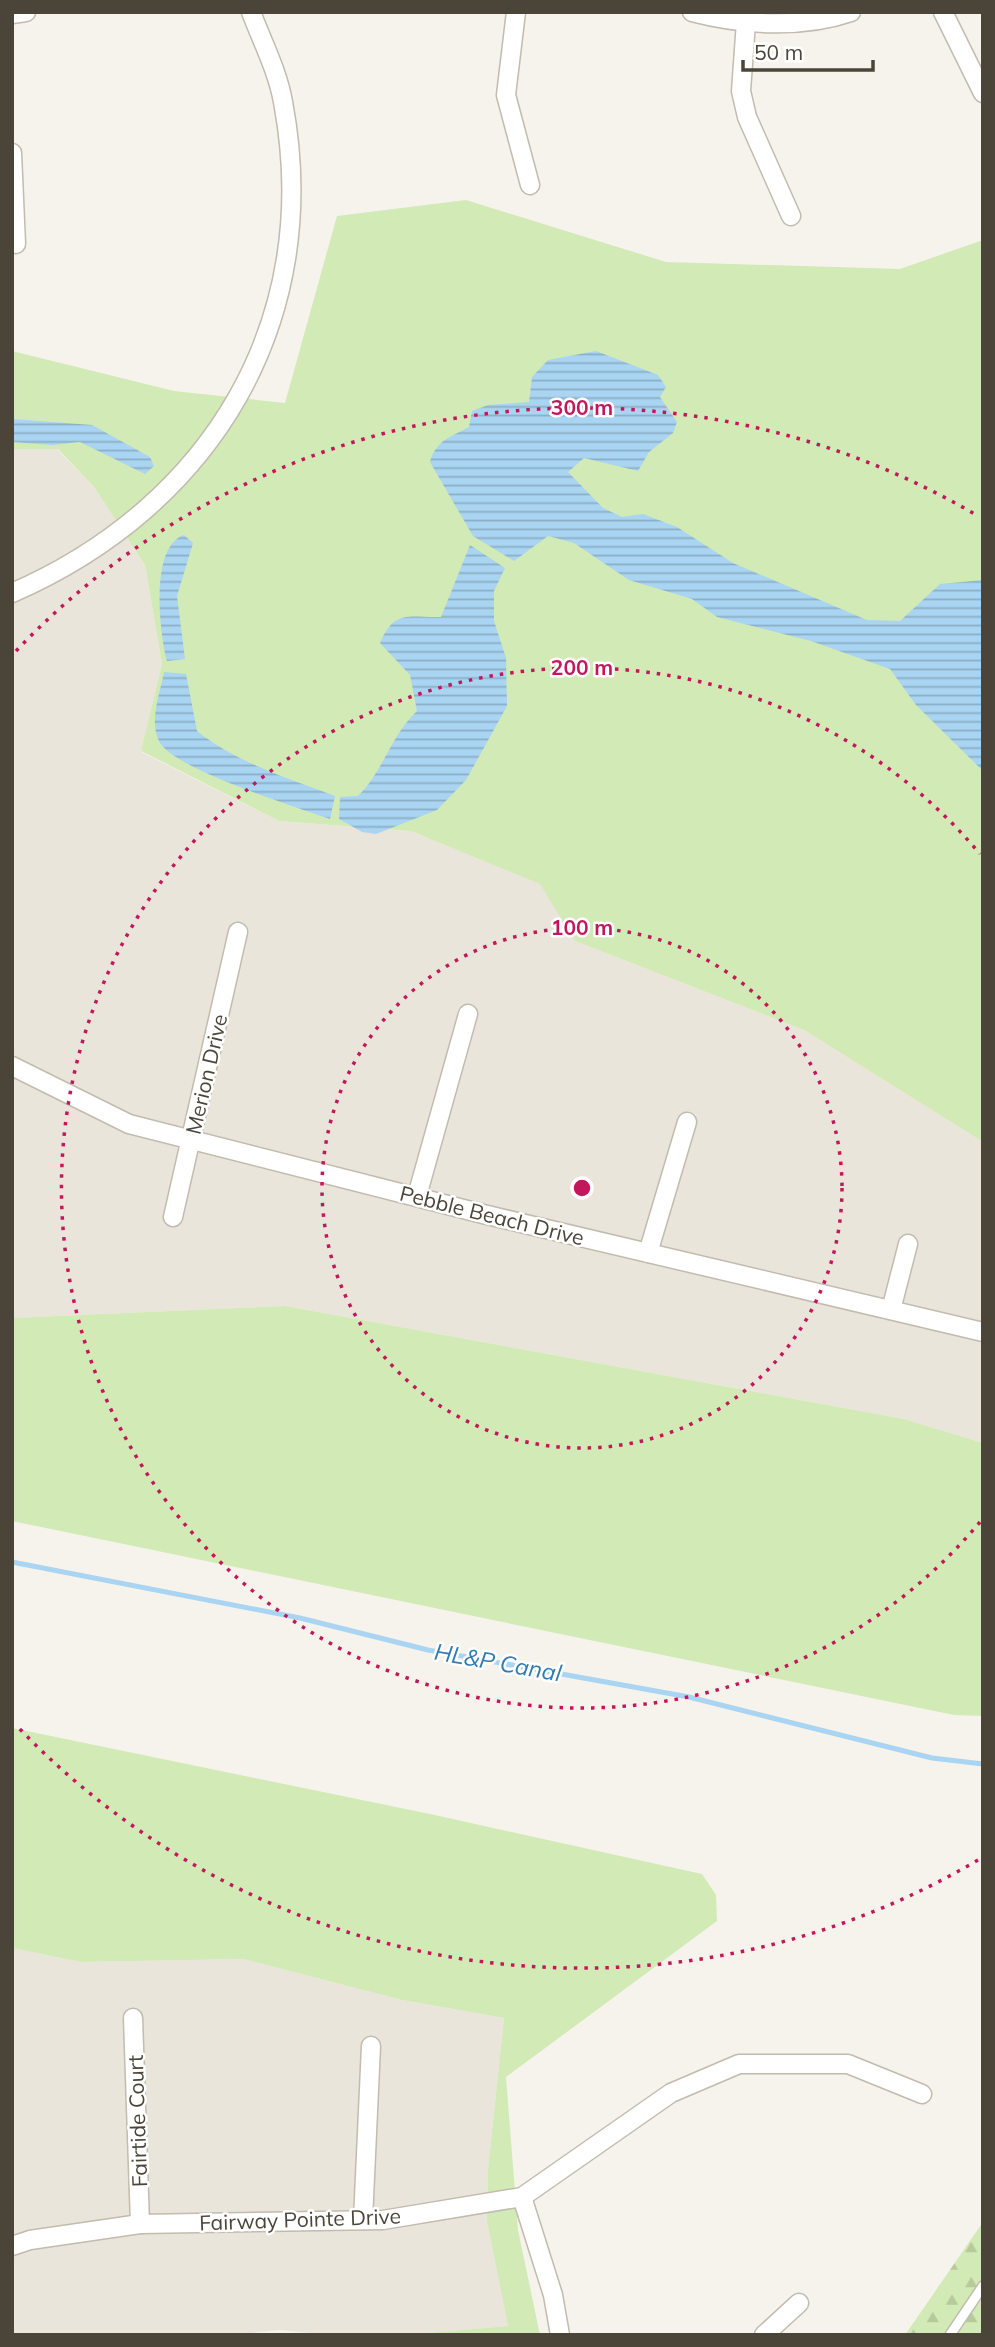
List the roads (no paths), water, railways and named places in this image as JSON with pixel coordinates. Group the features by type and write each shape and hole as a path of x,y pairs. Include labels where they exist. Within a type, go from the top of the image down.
{"street":[{"path":"12,14 26,12"},
{"path":"12,593 50,577 100,547 146,511 198,457 225,420 252,369 275,308 291,241 293,172 283,99 251,12"},
{"path":"516,12 506,95 530,185"},
{"path":"692,12 729,22 823,22 851,12"},
{"path":"943,12 983,93"},
{"path":"746,22 741,91 747,117 791,216"},
{"path":"12,153 16,244"},
{"name":"Merion Drive","path":"173,1217 238,932"},
{"path":"417,1196 468,1014"},
{"name":"Pebble Beach Drive","path":"12,1066 129,1124 648,1253 983,1332"},
{"path":"648,1253 687,1122"},
{"path":"891,1310 908,1244"},
{"name":"Fairtide Court","path":"133,2018 140,2224"},
{"path":"363,2220 371,2046"},
{"name":"Fairway Pointe Drive","path":"12,2246 30,2240 140,2224 383,2220 522,2197 671,2093 738,2064 848,2064 922,2094"},
{"path":"522,2197 553,2295 560,2335"},
{"path":"764,2335 799,2303"}],"lane":[{"path":"950,2335 983,2286"}],"water":[{"path":"596,351 658,375 666,387 660,397 677,422 673,433 649,452 638,471 584,458 568,472 603,508 622,517 643,514 677,527 733,563 867,620 900,621 940,584 983,580 983,771 916,705 890,669 811,641 717,617 692,599 629,580 574,543 548,536 514,561 473,536 430,462 436,449 445,440 469,427 472,411 488,405 529,402 532,377 548,360"},
{"path":"12,419 92,425 150,457 154,466 145,474 80,442 52,445 12,442"},
{"path":"184,535 193,543 177,596 185,659 167,661 160,612 161,573 173,543"},
{"path":"470,545 505,568 494,591 494,621 506,658 507,706 466,780 437,810 376,834 362,832 339,819 340,797 358,796 367,786 400,731 417,711 410,675 380,643 397,620 441,617"},
{"path":"164,672 186,674 197,731 246,761 335,796 330,819 210,775 169,752 159,741 155,724"}],"waterway":[{"name":"HL&P Canal","path":"12,1562 300,1618 428,1650 689,1697 932,1758 983,1764"}]}
